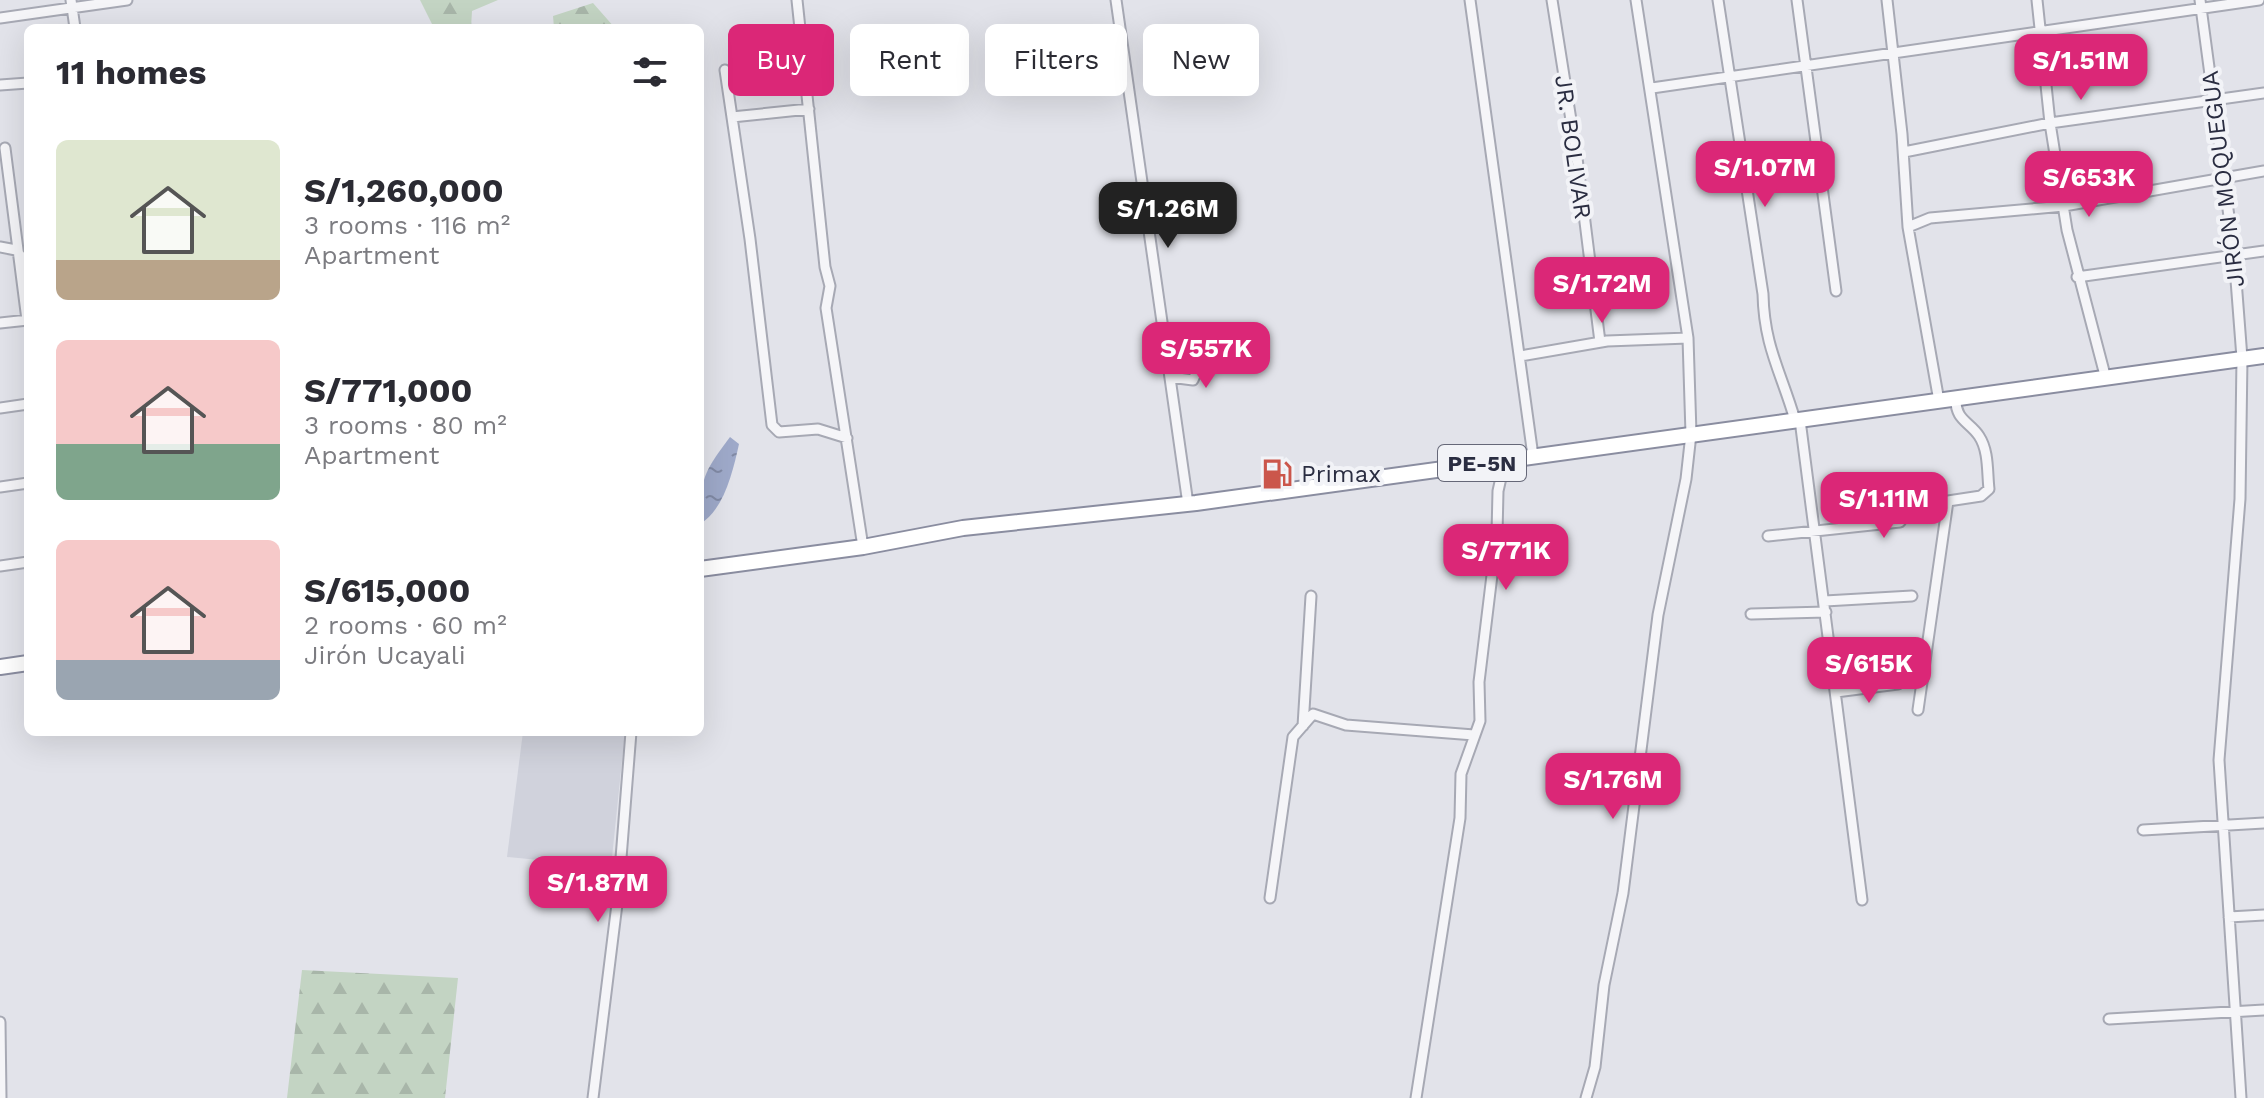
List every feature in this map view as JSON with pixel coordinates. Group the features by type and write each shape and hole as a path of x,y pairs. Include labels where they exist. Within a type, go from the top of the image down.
{"highway":[{"name":"PE-5N","path":"704,568 863,547 963,528 1188,504 2264,356"},
{"path":"0,667 24,664"}],"street":[{"path":"0,18 72,4 127,0"},
{"path":"797,0 825,267 830,286 826,308 863,547"},
{"path":"1116,0 1188,504"},
{"path":"1470,0 1533,456"},
{"name":"JR. BOLIVAR","path":"1552,0 1577,158 1600,342"},
{"path":"1586,1098 1595,1067 1604,985 1623,893 1658,615 1686,479 1691,434 1688,338 1665,200 1652,88 1636,0"},
{"path":"1718,0 1763,294 1763,325 1771,358 1797,420 1816,531 1862,900"},
{"path":"1797,0 1836,291"},
{"path":"1887,0 1904,152 1908,227 1939,401"},
{"path":"2037,0 2050,123 2064,206 2077,277 2106,379"},
{"path":"1652,88 2041,32 2201,4 2259,0"},
{"path":"72,4 74,24"},
{"name":"JIRÓN MOQUEGUA","path":"2201,4 2234,254 2242,358 2240,499 2219,760 2241,1098"},
{"path":"725,70 772,425 779,432 789,434 818,429 847,438"},
{"path":"0,85 24,83"},
{"path":"1904,152 2050,123 2264,93"},
{"path":"732,117 809,109"},
{"path":"5,148 4,167 24,297"},
{"path":"1908,227 1930,218 2064,206 2264,171"},
{"path":"0,247 16,250 24,260"},
{"path":"2077,277 2264,251"},
{"path":"0,323 24,320"},
{"path":"1520,356 1600,342 1688,338"},
{"path":"1170,377 1194,382 1207,347"},
{"path":"1918,710 1948,501 1981,496 1989,489 1985,450 1978,434 1960,417 1956,399"},
{"path":"0,408 24,405"},
{"path":"1416,1098 1460,818 1461,774 1480,721 1479,682 1497,534 1498,491 1505,460"},
{"path":"0,487 24,484"},
{"path":"1768,536 1900,522 1907,512 1908,500"},
{"path":"0,566 24,563"},
{"path":"1303,726 1311,596"},
{"path":"1751,614 1912,596"},
{"path":"1836,692 1898,684"},
{"path":"1270,898 1293,737 1313,714 1346,725 1474,735"},
{"path":"593,1098 618,896 631,736"},
{"path":"2143,830 2264,823"},
{"path":"2229,917 2264,915"},
{"path":"2109,1019 2264,1010"},
{"path":"0,1022 1,1098"}],"shaded area":[{"path":"522,736 625,736 611,867 507,857"}],"green space":[{"path":"420,0 498,0 472,11 471,24 432,24"},
{"path":"593,3 611,24 554,24 553,16"},
{"path":"302,970 458,978 445,1098 287,1098"}],"water":[{"path":"730,437 739,444 721,500 704,521 704,480"}],"place":[{"name":"Primax","path":"1277,474"}]}
